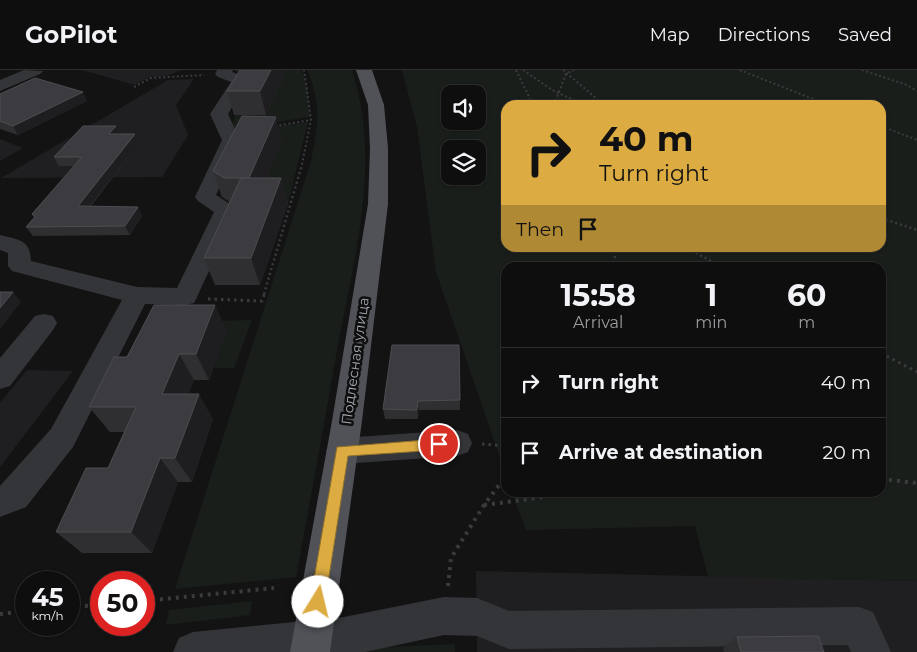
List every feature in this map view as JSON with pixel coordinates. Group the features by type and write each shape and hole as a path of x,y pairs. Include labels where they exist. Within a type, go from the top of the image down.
{"main road":[{"name":"Подлесная улица","path":"311,646 378,204 379,148 376,105 364,70"}],"street":[{"path":"0,86 36,71"},
{"path":"0,242 19,249 20,266 137,295 185,296 226,210 205,196 231,140 219,114 240,80 224,72"},
{"path":"0,502 14,496 62,438 137,295"},
{"path":"0,378 44,323"},
{"path":"342,451 457,443"},
{"path":"193,652 311,646 344,637 444,616 477,616 509,641 859,626 871,652"}],"path":[{"path":"185,296 229,301 262,301 302,166 312,120 304,70"},
{"path":"516,70 531,100"},
{"path":"523,70 558,94 572,100"},
{"path":"563,70 598,100"},
{"path":"556,100 566,74 574,70"},
{"path":"740,70 815,100"},
{"path":"862,70 907,85 917,91"},
{"path":"134,87 151,78 224,72"},
{"path":"274,126 312,120"},
{"path":"886,128 917,140"},
{"path":"886,220 917,230"},
{"path":"694,252 713,262"},
{"path":"886,356 917,372"},
{"path":"886,480 917,483"},
{"path":"451,558 484,505 501,483"},
{"path":"484,505 544,497"},
{"path":"155,600 274,588"},
{"path":"0,614 15,612"}],"shaded area":[{"path":"82,70 181,70 167,76 150,77 135,85"},
{"path":"264,70 302,70 307,88 310,117 231,129 235,115 266,115 287,72"},
{"path":"307,70 352,70 361,105 365,140 365,175 357,245 296,577 175,589 311,161 317,126 317,105 312,82"},
{"path":"402,70 917,70 917,581 708,577 695,526 526,530 514,497 886,497 886,262 501,262 501,460 436,272 417,127"},
{"path":"194,79 176,105 188,135 162,177 1,178 168,80"},
{"path":"308,122 288,204 257,204 233,133"},
{"path":"0,139 23,148 0,161"},
{"path":"252,320 234,368 214,368 227,332 172,322"},
{"path":"27,370 73,371 0,467 0,403"},
{"path":"476,571 917,581 917,652 477,652"},
{"path":"252,601 250,615 166,625 169,610"},
{"path":"455,644 455,652 361,652 361,648"}],"building":[{"path":"240,70 271,70 260,91 227,91"},
{"path":"35,78 83,92 13,126 0,121 0,94"},
{"path":"242,116 276,117 249,178 224,178 213,171"},
{"path":"83,126 116,126 109,134 135,134 78,206 138,207 125,226 26,227 35,217 32,214 82,157 54,157"},
{"path":"241,178 281,178 251,258 204,258"},
{"path":"0,292 13,292 0,308"},
{"path":"154,305 215,305 196,354 179,354 162,394 199,394 175,458 160,458 131,532 56,532 86,468 108,468 136,407 89,407 114,357 127,357"},
{"path":"392,345 459,345 460,400 418,401 417,410 383,409"},
{"path":"818,636 824,652 741,652 737,637"}],"route":[{"path":"318,602 342,451 439,444"}]}
